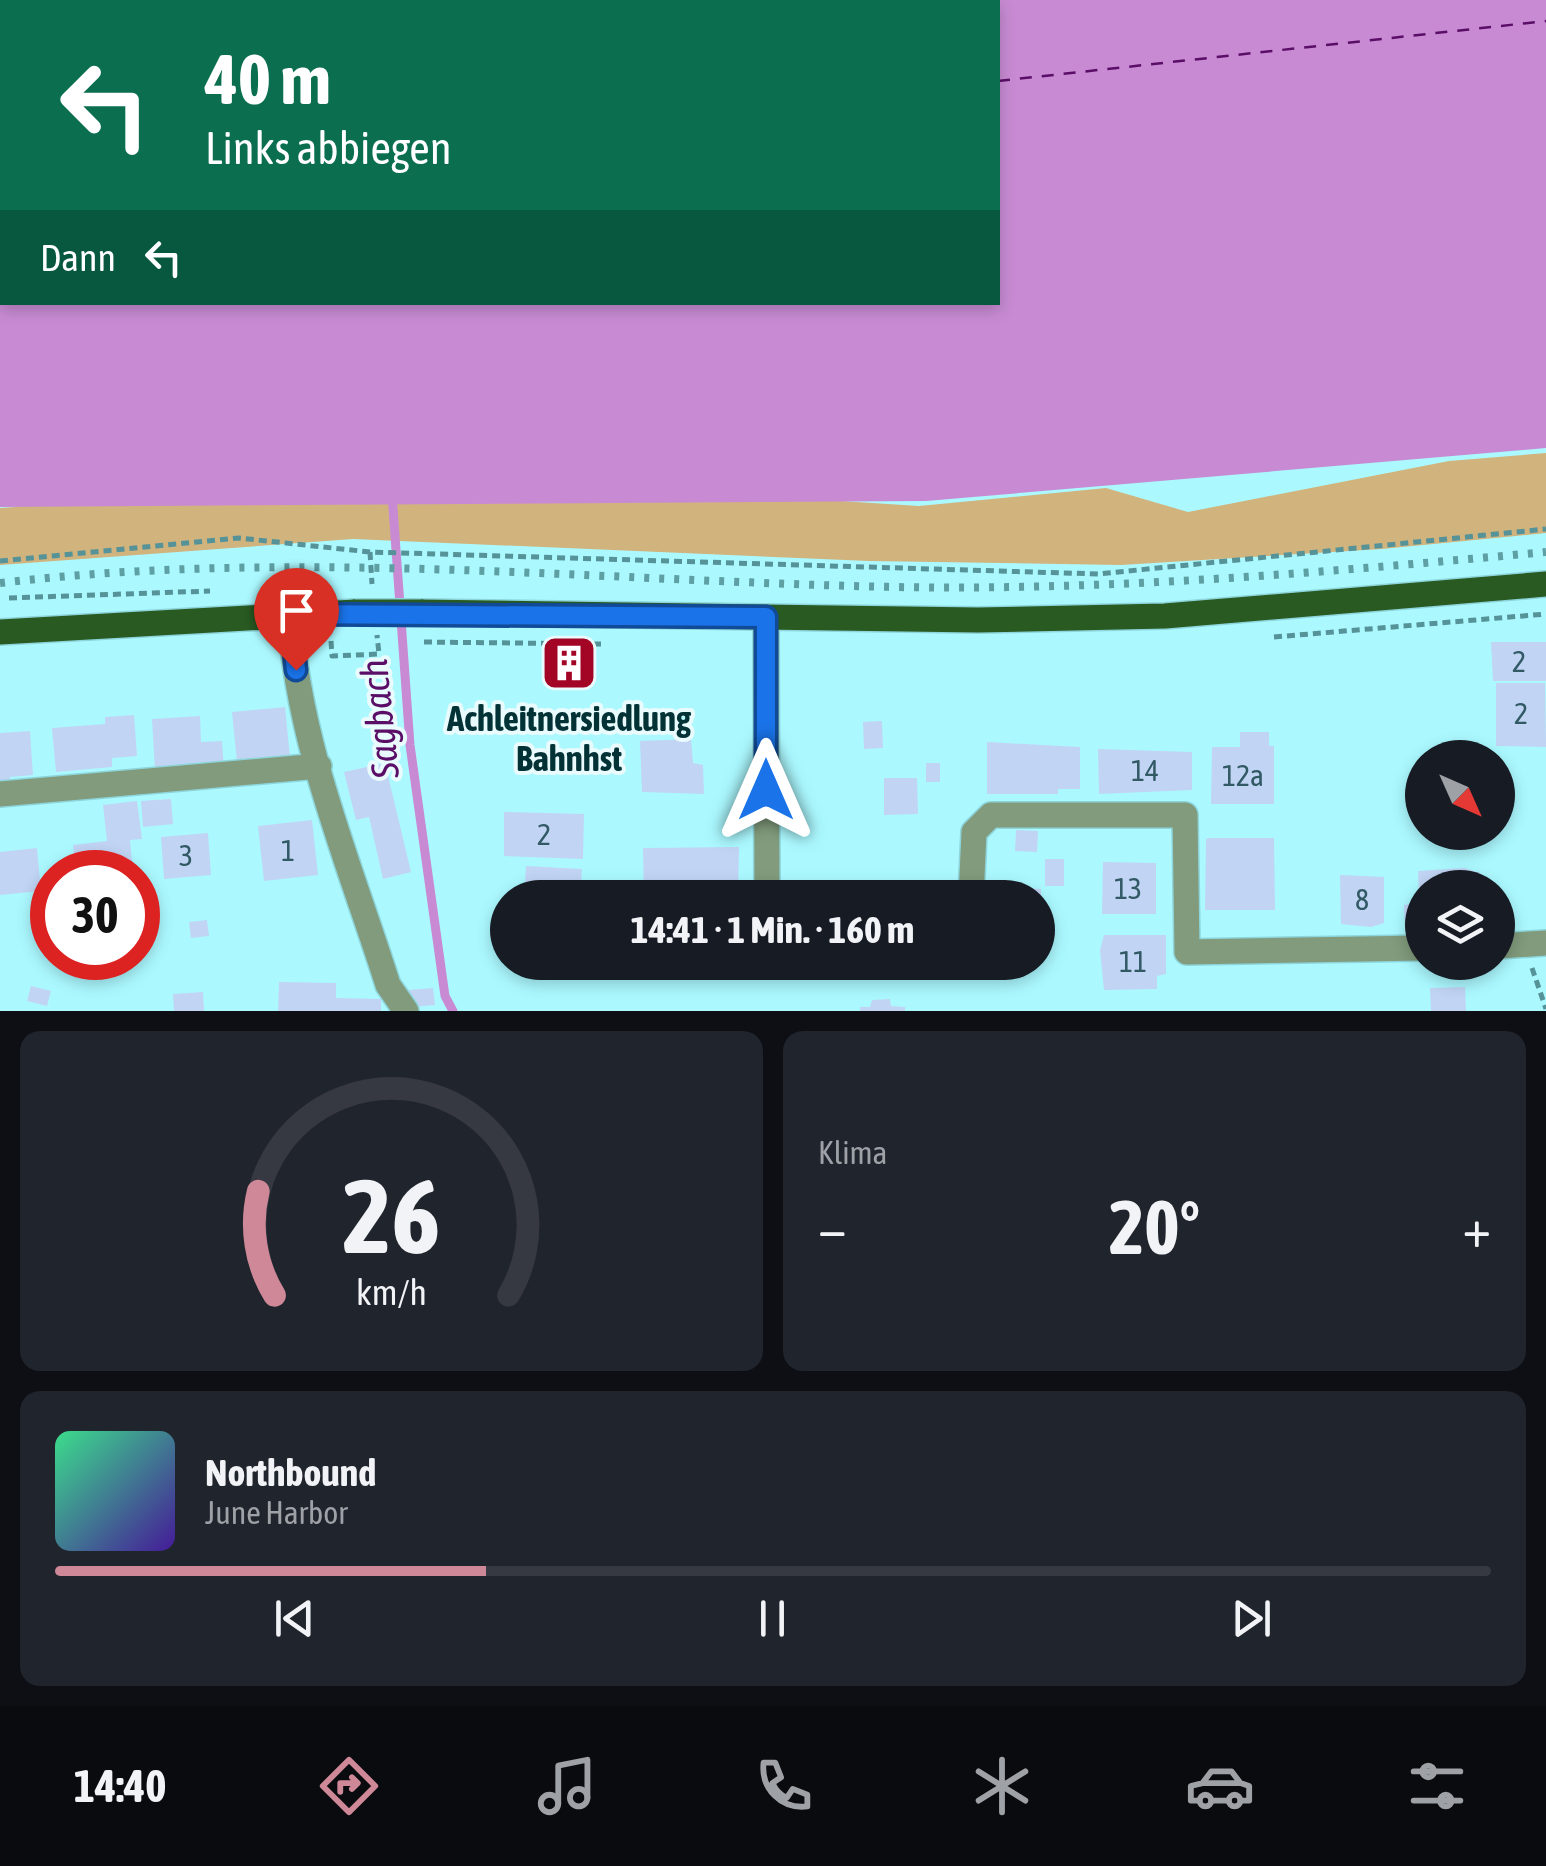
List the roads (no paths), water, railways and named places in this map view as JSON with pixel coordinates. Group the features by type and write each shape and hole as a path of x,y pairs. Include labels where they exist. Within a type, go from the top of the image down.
{"main road":[{"path":"0,632 355,612 978,620 1165,616 1546,584"}],"street":[{"path":"290,614 300,701 388,986 406,1011"},
{"path":"766,617 767,880"},
{"path":"0,794 319,766"},
{"path":"972,880 974,832 991,816 1186,815 1187,952 1405,948"}],"waterway":[{"name":"Sagbach","path":"392,494 410,745 445,996 453,1011"}],"railway":[{"path":"0,583 111,573 335,567 894,587 1057,586 1302,573 1546,552"}],"place":[{"name":"Achleitnersiedlung Bahnhst","path":"569,663"}]}
